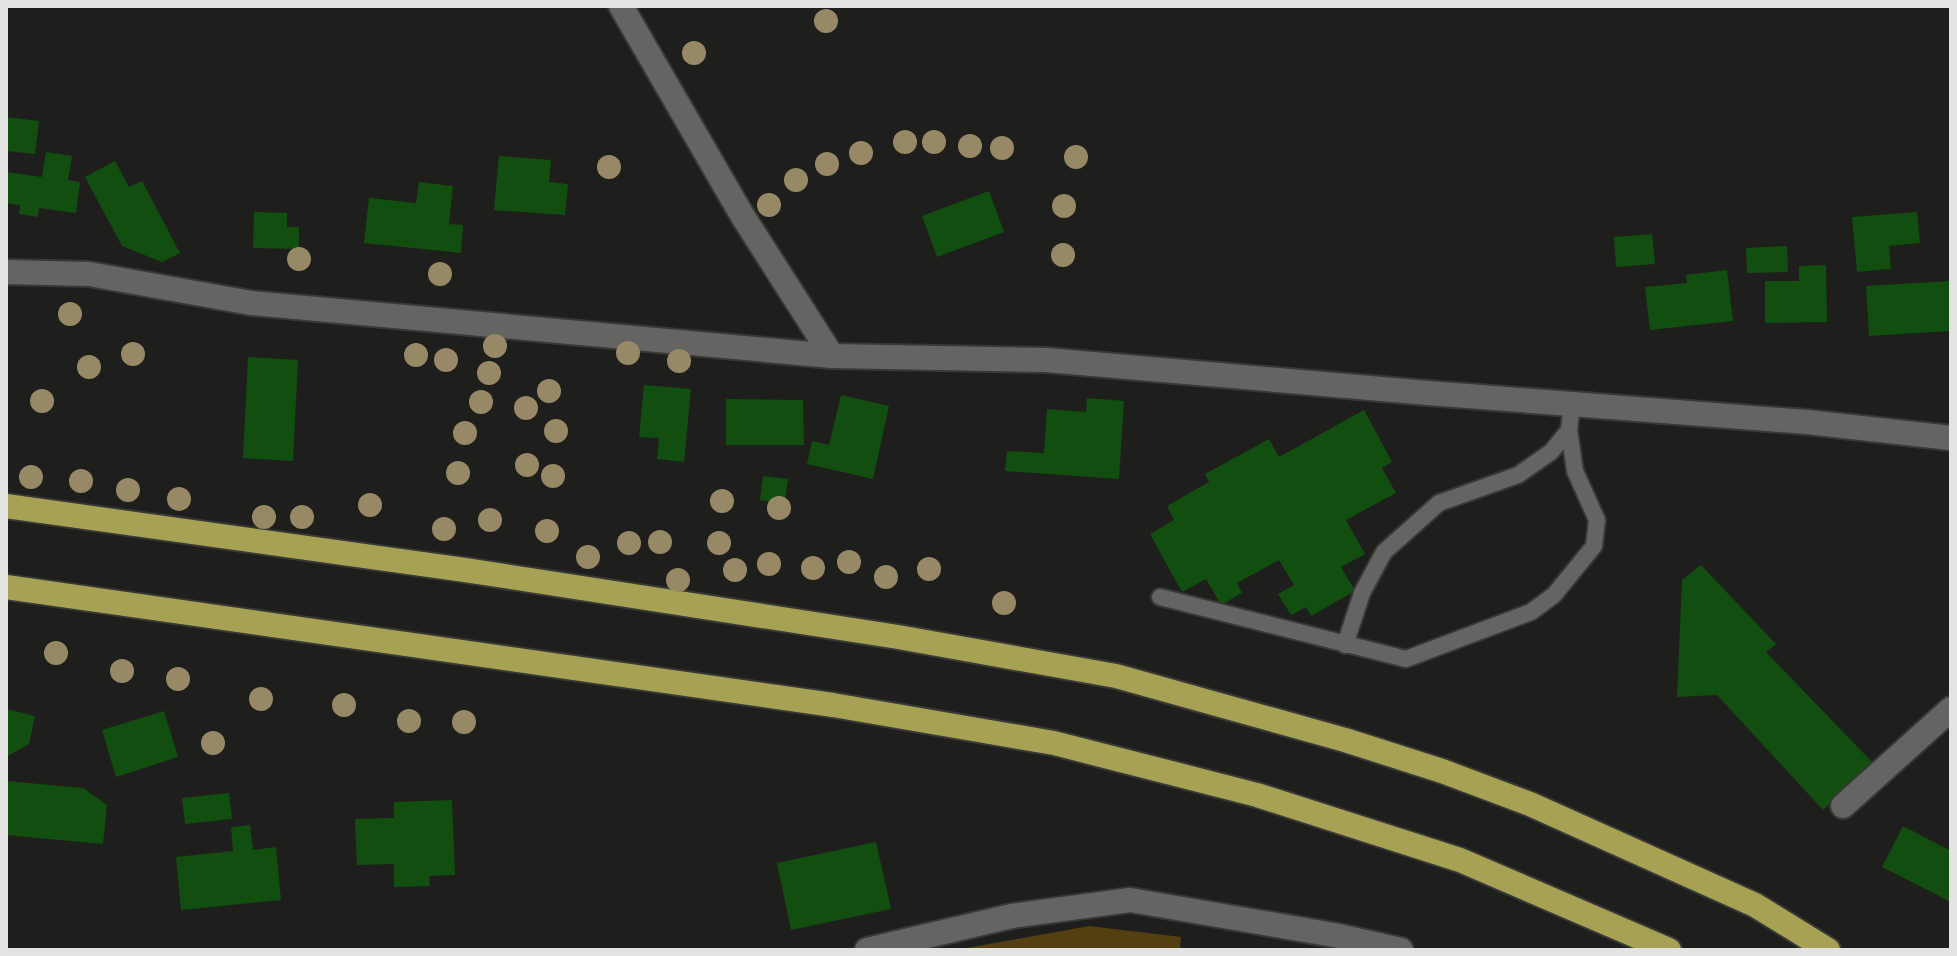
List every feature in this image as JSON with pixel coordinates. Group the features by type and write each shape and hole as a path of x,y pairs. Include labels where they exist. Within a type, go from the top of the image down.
{"highway":[{"path":"6,506 465,570 898,637 1116,676 1345,740 1442,771 1530,804 1755,905 1828,950"},
{"path":"6,587 833,705 1054,743 1257,795 1460,860 1669,950"}],"street":[{"path":"621,6 742,215 832,356"},
{"path":"6,272 89,274 251,303 832,356 1046,360 1807,422 1951,438"},
{"path":"1843,806 1951,709"},
{"path":"867,950 1012,916 1130,900 1334,935 1401,950"}],"lane":[{"path":"1160,597 1406,659 1531,612 1554,595 1594,546 1597,520 1575,471 1569,430 1572,404"},
{"path":"1345,645 1362,593 1384,552 1439,503 1518,475 1551,452 1569,430"}],"shaded area":[{"path":"1089,926 1181,937 1180,950 956,950"}],"building":[{"path":"6,117 39,121 35,154 6,151"},
{"path":"46,152 72,156 68,180 80,182 76,213 39,208 38,217 19,214 20,205 6,203 6,172 42,177"},
{"path":"499,156 551,160 549,182 568,184 565,215 494,210"},
{"path":"115,161 129,187 142,181 180,253 162,262 122,246 85,177"},
{"path":"419,182 453,186 449,224 463,225 461,253 364,243 369,198 416,203"},
{"path":"989,191 1004,232 937,257 922,216"},
{"path":"254,212 287,213 287,227 299,227 299,249 253,248"},
{"path":"1917,212 1920,243 1889,246 1891,269 1857,272 1852,217"},
{"path":"1652,234 1655,264 1616,267 1614,237"},
{"path":"1787,246 1788,272 1747,273 1746,248"},
{"path":"1826,265 1827,322 1765,323 1765,281 1799,281 1799,266"},
{"path":"1727,270 1733,321 1650,330 1645,287 1687,283 1686,275"},
{"path":"1951,281 1951,331 1869,336 1866,286"},
{"path":"248,357 298,360 293,461 243,458"},
{"path":"644,385 691,389 684,462 657,459 659,438 639,437"},
{"path":"841,395 889,406 873,479 807,464 812,441 829,445"},
{"path":"1087,398 1124,401 1119,479 1005,471 1007,451 1044,453 1047,409 1086,412"},
{"path":"726,399 803,400 804,445 726,445"},
{"path":"1364,410 1392,462 1382,468 1396,493 1346,520 1365,554 1341,567 1355,591 1311,616 1306,607 1291,615 1278,594 1294,585 1279,560 1237,583 1242,593 1221,605 1206,579 1182,592 1150,534 1174,520 1167,506 1209,482 1205,474 1269,439 1279,457"},
{"path":"763,476 788,479 785,503 760,500"},
{"path":"1701,565 1776,644 1766,652 1874,764 1823,810 1717,695 1677,697 1682,580"},
{"path":"6,709 35,716 29,744 6,757"},
{"path":"164,711 178,757 116,777 102,730"},
{"path":"6,781 83,788 107,805 103,844 6,835"},
{"path":"229,793 232,819 185,824 182,798"},
{"path":"452,800 455,875 429,876 430,886 394,887 394,864 357,865 355,819 394,818 394,802"},
{"path":"250,825 253,850 276,847 281,900 181,910 176,857 233,851 231,827"},
{"path":"1903,826 1951,851 1951,902 1882,867"},
{"path":"876,842 891,909 791,930 777,863"}]}
